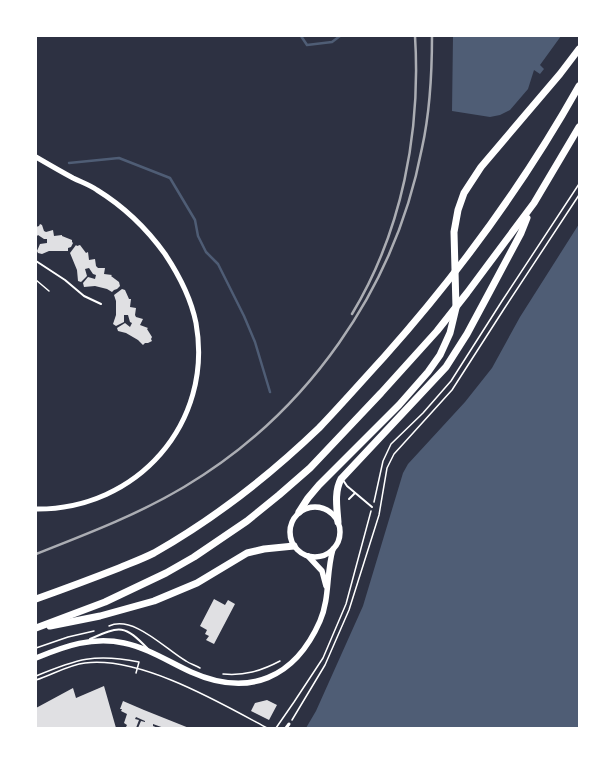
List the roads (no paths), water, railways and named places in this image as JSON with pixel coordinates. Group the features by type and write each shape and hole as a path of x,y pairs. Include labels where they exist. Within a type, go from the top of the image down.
{"highway":[{"path":"299,512 319,485 399,404 428,372 443,350 454,322 456,293 454,232 456,215 462,198 467,187 478,171 560,74 579,49"},
{"path":"36,599 134,563 183,536 257,483 318,428 416,321 479,242 541,151 579,86"},
{"path":"36,628 105,602 166,573 194,557 229,534 280,495 310,468 344,434 437,331 467,293 534,203 579,127"},
{"path":"338,522 337,490 342,477 446,367 490,293 521,233 534,203"},
{"path":"36,628 100,616 154,601 197,583 248,553 264,548 294,546"}],"main road":[{"path":"36,658 60,648 85,641 103,640 124,643 152,653 190,672 222,682 244,684 268,678 276,674 294,660 307,643 321,618 326,603 329,564 340,534 338,522 330,512 324,508 312,507 299,512 292,521 290,529 291,537 294,546 322,571 327,588"},
{"path":"307,556 321,556 333,550"}],"street":[{"path":"36,157 102,193 122,208 150,236 173,267 190,301 195,321 198,352 198,370 194,390 188,408 173,438 154,462 130,482 101,497 77,504 36,509"},
{"path":"286,728 289,724"}],"lane":[{"path":"36,261 65,280 84,296 101,304"},
{"path":"342,477 346,485 372,507"},
{"path":"349,499 355,492"},
{"path":"85,641 115,629 126,631 136,636 152,653"}],"water":[{"path":"453,36 561,36 540,65 544,69 540,74 534,70 528,89 510,110 500,115 490,117 452,111"},
{"path":"579,224 579,728 306,728 316,711 363,606 403,473 408,464 465,402 492,368 520,317"}],"waterway":[{"path":"301,36 307,45 332,42 340,36"},
{"path":"69,163 119,158 170,178 195,220 198,236 206,252 218,264 244,316 255,342 270,392"}],"railway":[{"path":"352,314 384,249 404,180 411,144 415,108 415,36"},
{"path":"36,554 112,524 166,497 184,487 228,457 269,423 306,385 339,343 367,298 391,250 409,200 427,121 431,78 432,36"}]}
